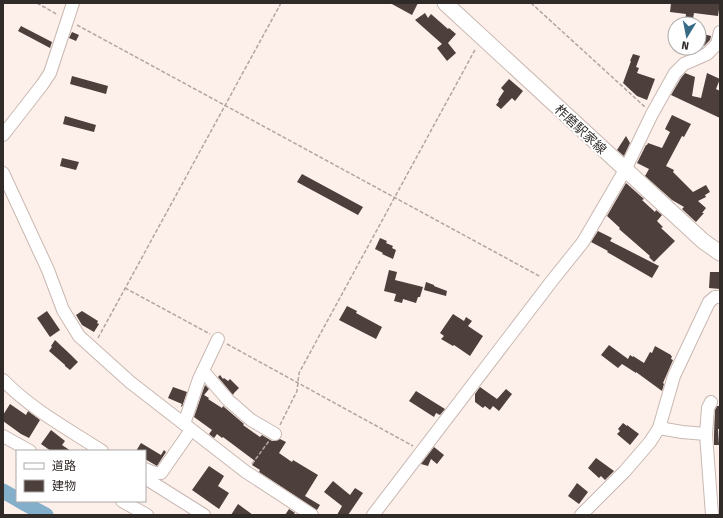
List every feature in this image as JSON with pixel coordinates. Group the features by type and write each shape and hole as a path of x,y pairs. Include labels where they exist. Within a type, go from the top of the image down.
{"main road":[{"name":"柞磨駅家線","path":"446,3 702,241 720,253"}],"street":[{"path":"3,135 50,73 73,3"},
{"path":"373,515 583,242 625,170 652,114 675,73 684,64 707,54 717,44 720,32"},
{"path":"3,173 48,270 64,310 79,336 130,382 246,472 312,515"},
{"path":"581,515 625,471 650,442 659,428 674,376 709,302 715,297 720,297"},
{"path":"146,469 155,473 161,473 188,427 199,379 218,339"},
{"path":"203,371 228,400 251,420 275,434"},
{"path":"3,380 42,413 100,450"},
{"path":"711,402 708,408 706,434 712,515"},
{"path":"659,428 706,434"},
{"path":"3,436 28,450"},
{"path":"146,479 204,515"},
{"path":"124,502 146,515"}],"path":[{"path":"37,3 551,282"},
{"path":"92,348 281,3"},
{"path":"531,3 652,114"},
{"path":"246,472 275,434 297,391 299,373 477,45 483,39"},
{"path":"125,288 422,450"}],"building":[{"path":"390,3 418,3 412,15"},
{"path":"671,3 720,3 718,16 694,13 693,16 686,16 686,14 670,12"},
{"path":"425,13 428,18 431,14 456,34 448,43 456,53 447,61 437,48 442,44 415,20"},
{"path":"21,26 52,42 50,48 18,31"},
{"path":"72,32 79,35 76,41 69,38"},
{"path":"707,35 711,36 707,43"},
{"path":"633,54 640,56 636,67 639,68 637,73 655,79 647,100 637,96 623,83"},
{"path":"685,73 695,77 692,96 701,98 707,73 720,79 716,89 720,91 720,118 671,95"},
{"path":"72,76 108,86 106,94 70,84"},
{"path":"509,79 523,91 515,101 512,98 501,109 496,105 504,91 501,88"},
{"path":"672,115 691,124 684,137 682,136 666,166 674,170 673,172 693,192 706,185 710,192 705,195 706,197 698,201 706,208 702,213 704,213 696,222 682,209 684,207 672,200 645,176 649,169 637,163 648,143 662,148 670,132 665,129"},
{"path":"65,116 96,125 94,132 63,124"},
{"path":"626,136 630,143 624,156 617,150"},
{"path":"62,158 79,162 76,170 60,166"},
{"path":"302,174 363,207 358,215 297,182"},
{"path":"626,183 644,199 642,200 655,212 656,210 662,215 657,221 663,227 661,228 675,241 654,262 649,257 650,256 619,229 620,228 607,216"},
{"path":"598,231 612,238 610,241 659,266 652,278 591,242"},
{"path":"380,238 387,241 386,243 393,246 392,248 396,250 393,259 375,249"},
{"path":"389,270 397,272 395,280 423,287 420,297 418,297 416,303 403,299 402,303 394,301 396,294 384,291"},
{"path":"710,272 720,272 720,289 709,288"},
{"path":"426,282 447,291 446,296 424,290"},
{"path":"347,306 357,311 356,313 382,327 376,339 339,320"},
{"path":"47,311 60,330 50,337 37,318"},
{"path":"82,311 98,321 97,323 99,324 94,332 82,325 76,315"},
{"path":"453,314 464,321 466,317 472,321 468,326 483,336 470,356 454,345 453,346 441,339 444,336 440,333"},
{"path":"55,340 78,362 70,370 49,351"},
{"path":"609,345 628,359 630,355 644,363 650,352 652,353 655,346 671,355 671,359 673,360 663,383 662,391 636,372 622,364 618,368 601,355"},
{"path":"220,375 223,379 224,378 228,381 230,379 239,388 233,395 218,377"},
{"path":"205,385 209,389 204,395 209,398 208,399 222,408 223,406 244,424 243,425 260,437 262,435 272,441 280,439 286,442 279,453 292,462 293,460 318,475 305,496 320,505 317,510 259,472 260,470 252,465 255,461 223,437 222,438 217,434 214,438 209,434 212,430 194,417"},
{"path":"173,387 187,392 182,407 182,404 168,398"},
{"path":"480,387 497,399 506,389 512,394 499,411 493,406 490,410 485,406 483,408 475,402 475,394"},
{"path":"416,391 445,409 440,415 436,413 434,417 409,401"},
{"path":"10,404 26,415 28,411 40,420 29,438 3,421 3,415"},
{"path":"717,406 720,406 720,429 718,429 719,445 714,445 715,410"},
{"path":"623,423 639,434 630,445 617,434 620,431 618,429"},
{"path":"51,430 65,441 62,445 70,450 50,450 41,444"},
{"path":"141,443 161,455 164,450 166,452 157,466 146,460 146,450 137,450"},
{"path":"434,447 444,455 437,464 431,459 428,466 421,464"},
{"path":"596,458 614,471 605,480 601,476 599,478 588,468"},
{"path":"209,466 224,476 218,486 229,493 219,509 192,490"},
{"path":"333,481 350,495 355,488 363,493 348,515 337,515 342,506 324,492"},
{"path":"577,483 588,492 579,504 568,496"},
{"path":"238,504 253,515 231,515"},
{"path":"289,509 295,513 293,515 285,515"}],"waterway":[{"path":"3,491 16,498"},
{"path":"22,502 46,515"}]}
